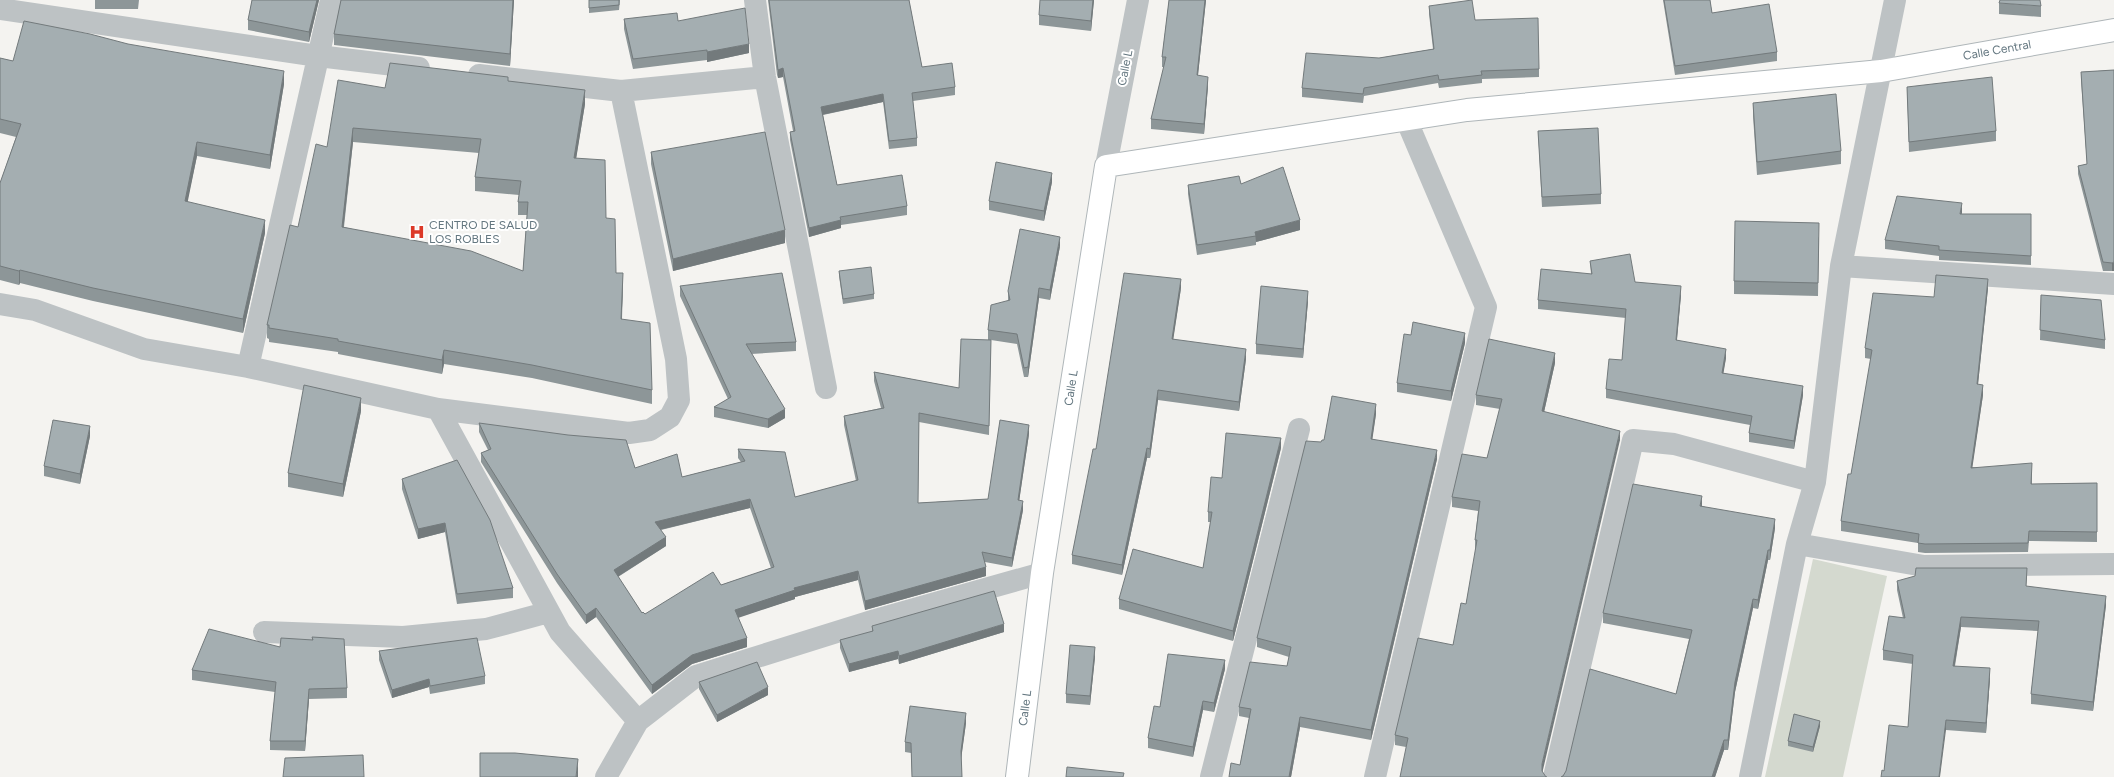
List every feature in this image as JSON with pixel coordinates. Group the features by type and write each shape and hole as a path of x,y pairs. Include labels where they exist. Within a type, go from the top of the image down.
{"main road":[{"name":"Calle Central","path":"1106,166 1467,110 1881,71 2114,30"},
{"name":"Calle L","path":"1017,777 1042,573 1106,166"}],"street":[{"path":"248,367 331,0"},
{"path":"755,0 765,77 826,388"},
{"name":"Calle L","path":"1106,166 1138,0"},
{"path":"1750,777 1797,544 1816,482 1841,266 1895,0"},
{"path":"0,9 318,56 621,91 765,77"},
{"path":"0,304 35,310 144,349 248,367 438,409 629,433 650,430 670,417 679,400 676,359 621,91"},
{"path":"1375,777 1486,307 1406,119"},
{"path":"1841,266 2114,284"},
{"path":"438,409 560,632 638,721"},
{"path":"1211,777 1299,429"},
{"path":"1554,777 1633,440 1674,444 1816,482"},
{"path":"1797,544 1924,566 2114,564"},
{"path":"606,777 638,721 696,676 875,620 1042,573"},
{"path":"264,632 403,637 486,629 548,612"}],"shaded area":[{"path":"1813,559 1887,576 1843,777 1765,777"}],"building":[{"path":"252,0 317,0 309,32 248,20"},
{"path":"341,0 513,0 510,54 334,34"},
{"path":"589,0 619,0 619,5 589,8"},
{"path":"769,0 909,0 922,67 952,63 955,87 912,93 917,138 889,141 883,94 821,107 837,185 902,175 907,206 840,217 841,220 809,228 790,132 795,131 783,68 778,70"},
{"path":"1040,0 1093,0 1091,21 1039,15"},
{"path":"1169,0 1205,0 1197,75 1208,77 1204,124 1151,119 1166,57 1162,57"},
{"path":"1472,0 1475,20 1538,18 1539,69 1481,71 1482,75 1439,80 1438,75 1364,88 1363,94 1302,88 1306,53 1379,58 1434,49 1429,6"},
{"path":"1664,0 1710,0 1712,13 1769,4 1777,52 1675,66"},
{"path":"2000,0 2040,0 2041,6 1999,3"},
{"path":"745,8 749,44 707,52 707,50 633,59 624,19 677,13 678,21"},
{"path":"24,21 90,34 128,44 284,71 270,155 197,142 185,201 265,220 243,319 93,288 0,266 0,183 21,124 0,119 0,58 13,61"},
{"path":"390,63 508,77 508,81 585,90 574,158 605,160 606,218 615,219 616,273 623,273 621,319 650,323 652,390 532,365 444,350 442,360 338,341 338,339 269,328 269,325 267,325 290,225 298,227 316,144 327,147 338,80 385,88","holes":["353,128 481,139 475,177 521,181 518,202 528,202 523,271 471,251 342,227"]},
{"path":"2114,70 2114,262 2112,263 2103,262 2078,166 2087,164 2081,72"},
{"path":"1992,77 1996,131 1909,142 1907,87"},
{"path":"1836,94 1841,151 1757,162 1753,103"},
{"path":"1598,128 1601,194 1542,197 1538,131"},
{"path":"765,132 785,230 673,259 651,152"},
{"path":"996,162 1052,173 1044,211 989,201"},
{"path":"1283,167 1300,220 1255,232 1256,236 1197,245 1188,185 1239,176 1241,184"},
{"path":"1897,196 1962,203 1960,214 2031,214 2031,256 1939,250 1939,246 1885,240"},
{"path":"1735,221 1819,223 1818,283 1734,281"},
{"path":"1020,229 1060,237 1050,290 1039,288 1028,367 1024,368 1017,334 988,330 991,305 1010,300 1008,291"},
{"path":"1630,254 1635,282 1681,286 1676,340 1726,349 1722,373 1803,386 1794,441 1749,433 1752,416 1606,389 1609,359 1622,360 1626,309 1538,300 1541,269 1592,274 1590,261"},
{"path":"871,267 874,294 843,299 839,271"},
{"path":"782,273 796,342 746,344 785,409 768,419 714,407 731,397 680,286"},
{"path":"1124,273 1181,279 1172,339 1246,349 1239,402 1158,390 1150,449 1147,448 1122,565 1072,555 1093,449 1096,449"},
{"path":"1936,275 1988,279 1977,384 1983,385 1971,468 2032,463 2031,484 2097,483 2097,532 2029,531 2028,543 1925,544 1918,543 1919,534 1841,521 1848,474 1851,474 1872,350 1865,348 1873,293 1934,297"},
{"path":"1261,286 1308,291 1303,349 1256,344"},
{"path":"2041,295 2101,300 2105,340 2040,330"},
{"path":"1413,322 1465,333 1451,391 1397,383 1404,334 1411,335"},
{"path":"961,339 991,340 989,426 919,413 918,503 988,499 1000,420 1029,425 1018,500 1023,501 1012,558 982,552 986,567 865,601 858,571 794,588 795,590 735,610 747,638 692,655 652,685 596,608 586,615 557,574 481,453 491,449 479,423 568,435 626,440 635,468 677,454 682,477 745,461 738,449 785,452 795,497 858,480 844,416 884,408 874,372 959,388","holes":["750,499 774,567 721,585 713,572 645,614 643,612 642,613 614,570 666,537 655,522"]},
{"path":"1489,339 1555,353 1542,411 1620,431 1542,764 1542,771 1546,777 1400,777 1408,738 1395,735 1418,638 1453,645 1461,603 1466,604 1477,540 1475,540 1480,501 1452,497 1462,454 1487,458 1502,399 1476,395"},
{"path":"304,385 361,398 343,484 288,473"},
{"path":"1332,396 1376,404 1371,439 1437,450 1371,730 1300,717 1289,777 1229,777 1231,763 1240,765 1251,709 1239,707 1250,662 1287,666 1291,647 1257,638 1306,441 1321,442 1324,440"},
{"path":"53,420 90,426 80,474 44,466"},
{"path":"1226,433 1281,438 1233,631 1119,599 1133,549 1203,568 1212,512 1208,512 1211,477 1222,478"},
{"path":"457,460 490,520 513,588 457,594 445,523 418,529 402,479"},
{"path":"1633,484 1702,496 1700,506 1775,519 1770,550 1768,550 1758,600 1753,599 1735,682 1728,740 1724,740 1712,777 1561,777 1566,771 1590,669 1676,694 1692,630 1603,613"},
{"path":"1916,568 2027,568 2026,586 2106,596 2093,702 2031,694 2039,621 1961,617 1953,666 1990,668 1986,723 1946,720 1939,777 1881,777 1882,770 1884,771 1889,725 1908,727 1913,655 1883,650 1889,616 1905,618 1897,581 1915,576"},
{"path":"994,591 1004,624 899,656 898,651 849,664 840,640 873,631 872,626"},
{"path":"209,629 280,647 281,638 313,640 312,637 344,639 347,688 309,689 305,741 270,741 276,682 192,670"},
{"path":"477,638 485,676 430,686 429,679 392,690 379,651"},
{"path":"1070,645 1095,647 1090,696 1066,694"},
{"path":"1168,654 1225,660 1214,703 1203,701 1193,747 1148,738 1154,706 1160,707"},
{"path":"757,662 768,687 717,715 699,682"},
{"path":"910,706 966,713 961,751 962,777 912,777 911,743 905,742"},
{"path":"1794,714 1820,721 1813,747 1788,741"},
{"path":"480,753 515,753 578,759 576,777 480,777"},
{"path":"363,755 364,777 283,777 285,758"},
{"path":"1067,767 1124,773 1123,777 1066,777"}],"place":[{"name":"CENTRO DE SALUD LOS ROBLES","path":"417,232"}]}
